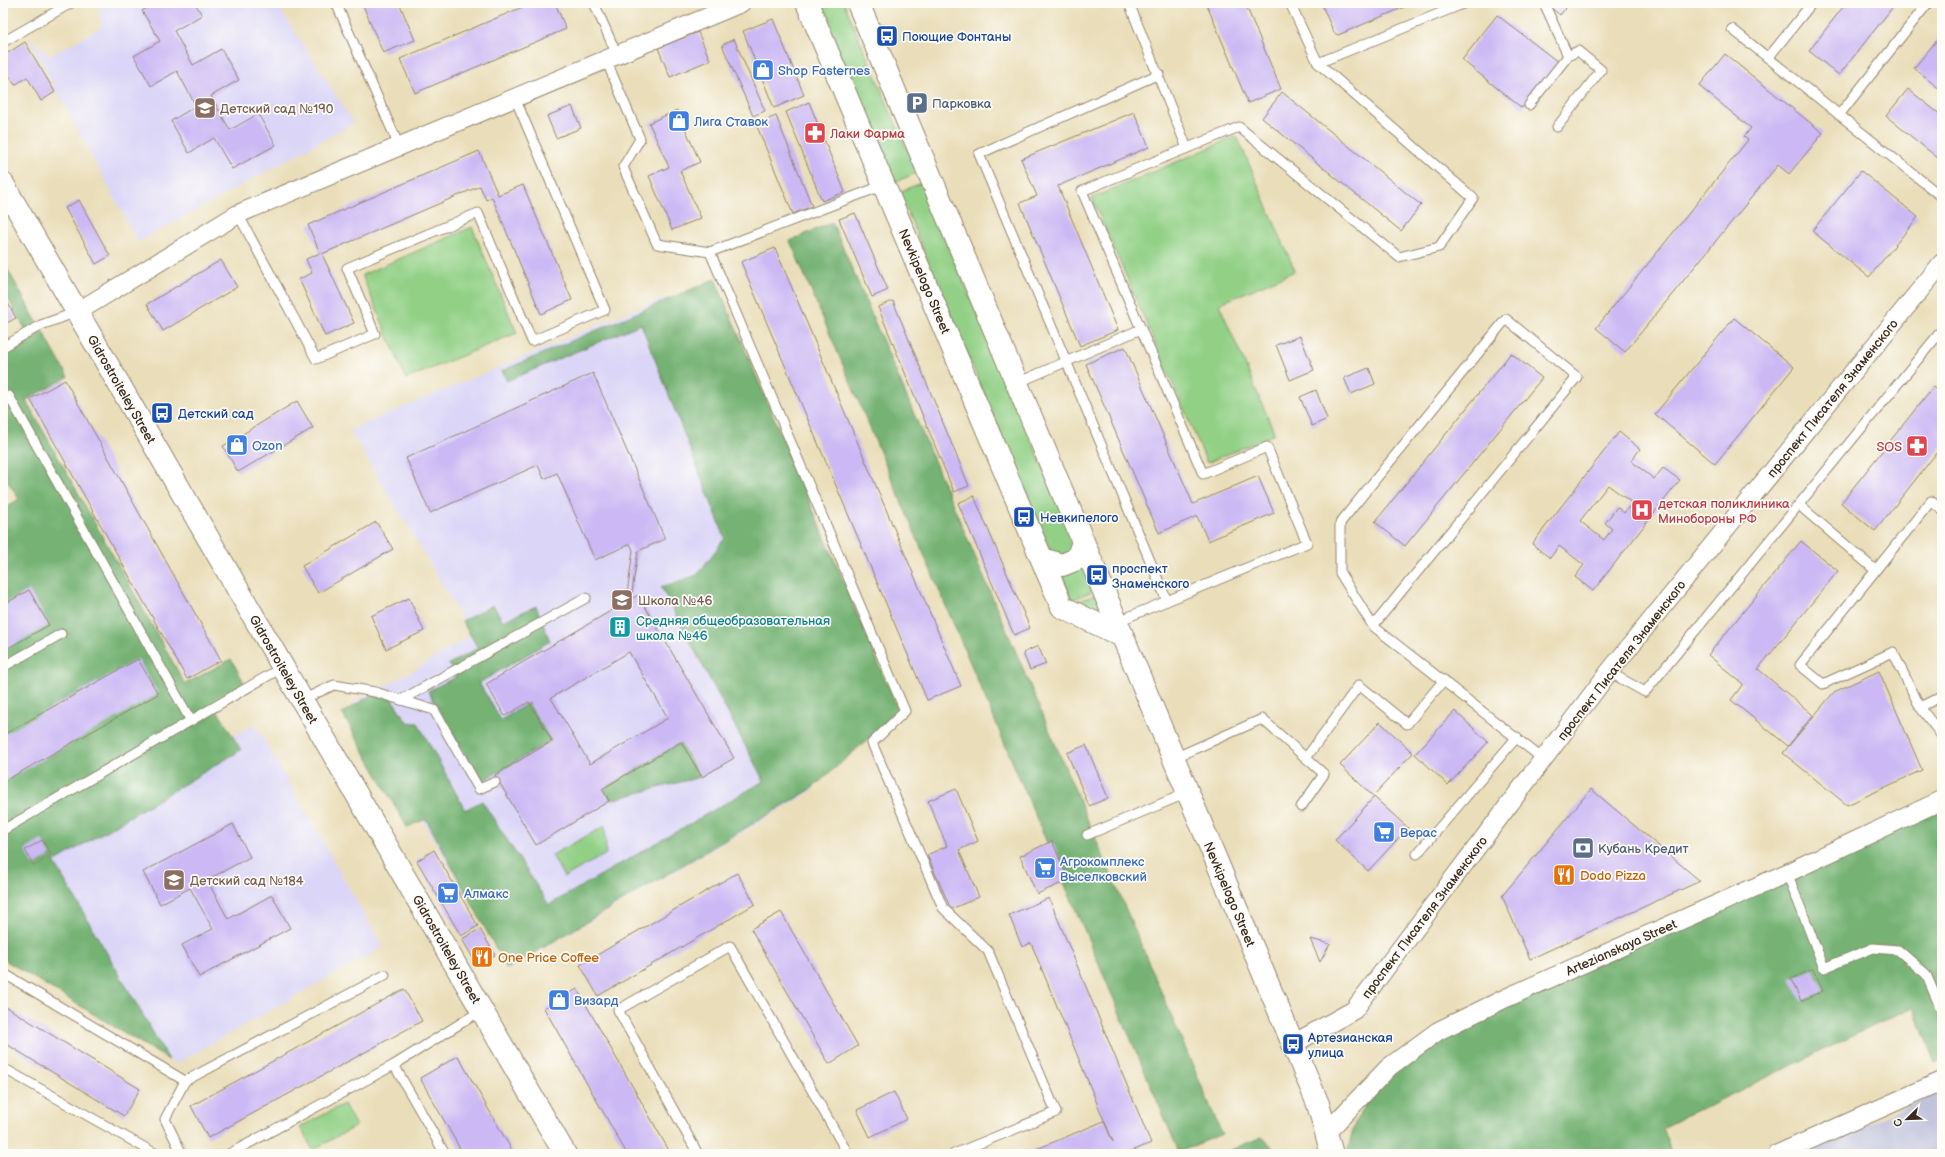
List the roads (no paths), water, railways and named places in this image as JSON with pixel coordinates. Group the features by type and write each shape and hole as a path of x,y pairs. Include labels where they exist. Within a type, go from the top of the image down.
{"street":[{"path":"77,312 238,214 741,3"},
{"name":"Nevkipelogo Street","path":"807,3 1062,607 1119,629"},
{"name":"Nevkipelogo Street","path":"858,3 1318,1104 1332,1154"},
{"name":"Gidrostroiteley Street","path":"3,184 565,1154"},
{"name":"проспект Писателя Знаменского","path":"1293,1044 1354,1010 1609,672 1942,263"},
{"path":"1042,559 1062,565 1077,559 1083,542"},
{"name":"Artezianskaya Street","path":"1326,1133 1389,1067 1438,1031 1513,995 1787,874 1942,800"},
{"path":"1778,1154 1942,1081"}],"lane":[{"path":"3,42 71,3"},
{"path":"336,3 399,146"},
{"path":"594,3 611,58 640,139 623,167 657,244 710,252 884,185"},
{"path":"1128,3 1159,74 1187,148"},
{"path":"1119,629 1167,601 1307,543 1267,447 1203,474 1082,191 1239,127 1399,257 1439,247 1473,198 1318,63 1290,3"},
{"path":"1318,63 1465,3"},
{"path":"1544,3 1568,56"},
{"path":"1768,58 1812,3"},
{"path":"1839,115 1928,3"},
{"path":"1732,29 1942,197"},
{"path":"1529,105 1568,56 1578,51 1601,70 1557,127"},
{"path":"1159,74 979,154 1167,601"},
{"path":"238,214 316,359 375,334 347,268 478,213 532,340 598,313 605,310 515,98"},
{"path":"710,252 905,712 872,743 943,908 988,951 1056,1112 954,1154"},
{"path":"3,347 42,325 77,312"},
{"path":"1373,626 1577,377 1506,319 1340,523 1340,573 1373,626 1517,737 1543,759"},
{"path":"1017,383 1141,330"},
{"path":"1609,672 1645,692 1942,330"},
{"path":"10,396 191,721"},
{"path":"1942,510 1931,501 1800,665 1823,684 1893,652 1920,707 1942,736"},
{"path":"1799,505 1875,570"},
{"path":"401,700 586,598"},
{"path":"3,667 61,634"},
{"path":"3,830 284,667"},
{"path":"1306,758 1359,685 1407,724 1444,680"},
{"path":"302,700 334,685 375,692 434,710 479,789 495,782"},
{"path":"1920,707 1942,696"},
{"path":"1173,759 1262,719 1324,774 1301,807"},
{"path":"1417,854 1517,737"},
{"path":"1087,835 1187,793"},
{"path":"1787,874 1824,968 1873,948 1898,950 1926,974 1942,1012"},
{"path":"698,1154 618,1010 730,946 848,1154"},
{"path":"3,973 185,1081"},
{"path":"182,1154 165,1119 185,1081 385,975"},
{"path":"229,1154 394,1065 482,1010"},
{"path":"394,1065 445,1154"},
{"path":"3,1068 156,1154"}],"place":[{"name":"Поющие Фонтаны","path":"887,36"},
{"name":"Shop Fasternes","path":"763,70"},
{"name":"Парковка","path":"917,103"},
{"name":"Детский сад №190","path":"205,108"},
{"name":"Лига Ставок","path":"679,121"},
{"name":"Лаки Фарма","path":"815,133"},
{"name":"Детский сад","path":"162,413"},
{"name":"Ozon","path":"237,445"},
{"name":"SOS","path":"1917,446"},
{"name":"детская поликлиника Минобороны РФ","path":"1642,510"},
{"name":"Невкипелого","path":"1024,517"},
{"name":"проспект Знаменского","path":"1097,575"},
{"name":"Школа №46","path":"622,600"},
{"name":"Средняя общеобразовательная школа №46","path":"620,627"},
{"name":"Верас","path":"1384,832"},
{"name":"Кубань Кредит","path":"1583,848"},
{"name":"Агрокомплекс Выселковский","path":"1045,868"},
{"name":"Dodo Pizza","path":"1564,875"},
{"name":"Детский сад №184","path":"174,880"},
{"name":"Алмакс","path":"448,893"},
{"name":"One Price Coffee","path":"482,957"},
{"name":"Визард","path":"559,1000"},
{"name":"Артезианская улица","path":"1293,1044"}]}
